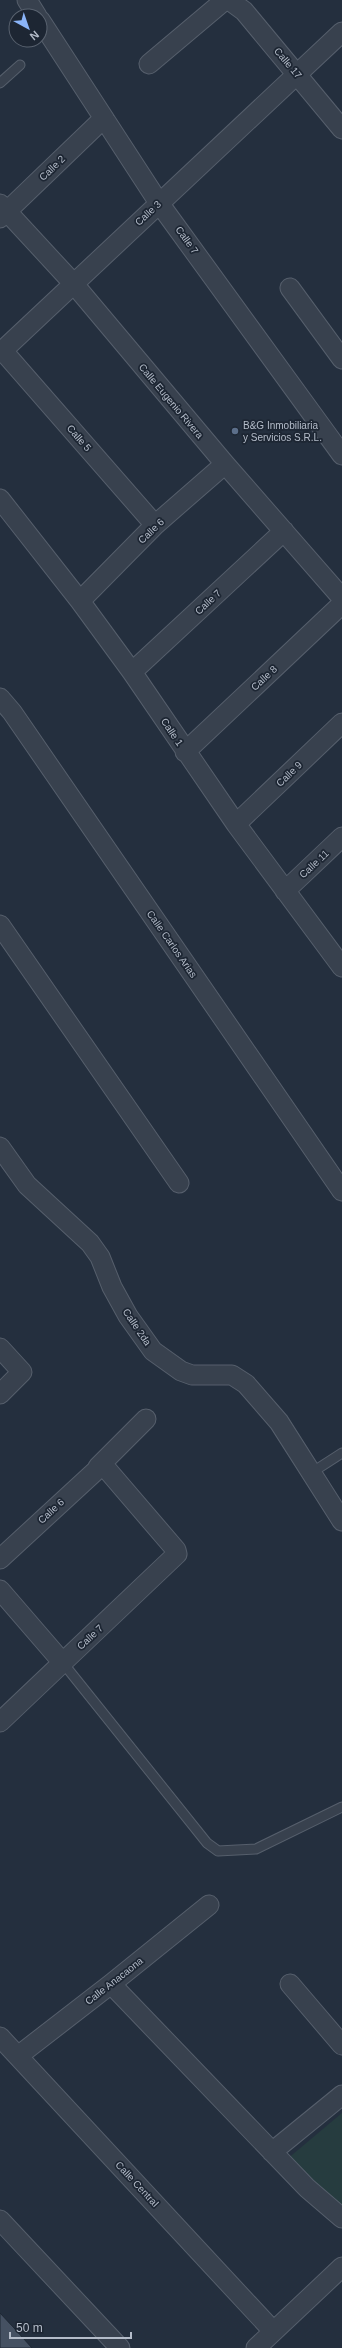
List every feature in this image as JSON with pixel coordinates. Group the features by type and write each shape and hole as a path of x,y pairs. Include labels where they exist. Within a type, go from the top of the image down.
{"street":[{"path":"149,64 225,0"},
{"name":"Calle 17","path":"242,4 342,129"},
{"name":"Calle 7","path":"48,32 159,203 342,455"},
{"name":"Calle 3","path":"1,352 296,72 342,32"},
{"name":"Calle 2","path":"2,211 104,118"},
{"name":"Calle Eugenio Rivera","path":"2,211 73,283 225,464 342,598"},
{"path":"290,288 342,359"},
{"name":"Calle 5","path":"1,352 156,525"},
{"name":"Calle 6","path":"80,601 156,525 225,464"},
{"name":"Calle 1","path":"0,499 80,601 132,672 236,824 342,967"},
{"name":"Calle 7","path":"132,672 284,531"},
{"name":"Calle 8","path":"186,752 342,604"},
{"name":"Calle Carlos Arias","path":"0,698 12,712 342,1191"},
{"name":"Calle 9","path":"236,824 342,723"},
{"name":"Calle 11","path":"285,891 342,837"},
{"path":"0,925 179,1183"},
{"name":"Calle 2da","path":"0,1147 27,1185 90,1243 100,1257 112,1287 128,1316 153,1351 181,1371 192,1375 232,1375 246,1384 279,1422 342,1521"},
{"path":"0,1348 21,1370 21,1375 0,1394"},
{"name":"Calle 6","path":"0,1559 101,1466 146,1419"},
{"name":"Calle 7","path":"0,1722 175,1558 176,1550 101,1466"},
{"path":"0,1590 63,1663"},
{"name":"Calle Anacaona","path":"18,2056 209,1905"},
{"path":"111,1984 307,2188 342,2218"},
{"path":"290,1984 342,2045"},
{"name":"Calle Central","path":"0,2037 273,2331"},
{"path":"272,2152 342,2095"},
{"path":"0,2220 120,2348"},
{"path":"256,2348 342,2267"}],"lane":[{"path":"0,82 20,65"},
{"path":"311,1473 342,1453"},
{"path":"63,1663 207,1843 218,1851 256,1849 342,1807"}],"green space":[{"path":"342,2113 342,2206 286,2160"}],"building":[{"path":"0,2313 14,2328 32,2348 0,2348"}],"place":[{"name":"B&G Inmobiliaria y Servicios S.R.L.","path":"235,431"}]}
